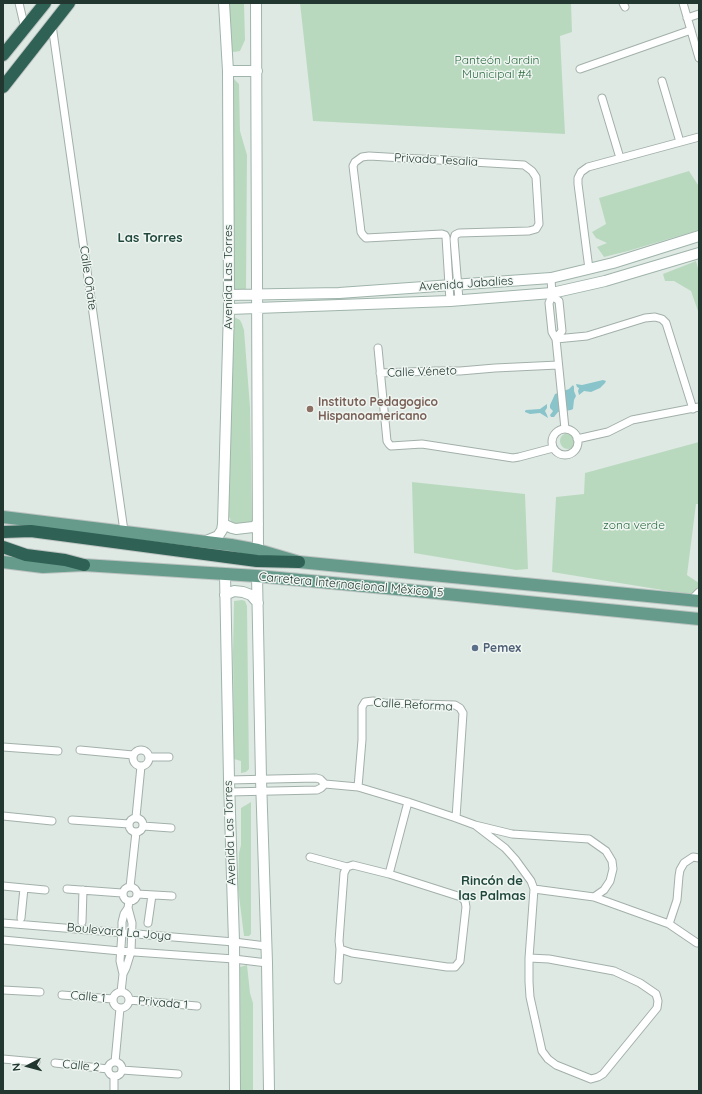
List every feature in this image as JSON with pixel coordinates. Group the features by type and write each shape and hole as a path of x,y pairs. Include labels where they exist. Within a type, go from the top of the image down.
{"highway":[{"path":"3,55 45,3"},
{"path":"3,87 69,3"},
{"path":"3,532 31,531 257,561 299,562"},
{"path":"3,548 84,565"}],"main road":[{"path":"3,517 206,542"},
{"name":"Carretera Internacional México 15","path":"206,542 258,550 299,562 696,598"},
{"name":"Carretera Internacional México 15","path":"3,562 42,567 84,565 257,576 699,619"}],"street":[{"path":"19,3 25,29"},
{"name":"Avenida Las Torres","path":"223,524 229,309 228,71 224,3"},
{"path":"256,3 258,550"},
{"path":"683,3 699,58"},
{"path":"687,18 699,14"},
{"name":"Calle Oñate","path":"52,24 124,531"},
{"path":"580,69 691,30"},
{"path":"228,71 257,71"},
{"path":"662,81 680,142"},
{"path":"602,98 620,158"},
{"path":"589,269 578,184 578,178 581,172 588,167 699,137"},
{"name":"Privada Tesalia","path":"369,156 524,165 532,171 536,177 539,224 536,229 529,231 458,233 455,235 454,285 445,235 366,238 361,232 353,166 362,157 369,156"},
{"name":"Avenida Jabalíes","path":"228,295 339,293 551,278 613,263 699,236"},
{"name":"Avenida Jabalíes","path":"229,309 552,295 699,253"},
{"path":"613,263 618,277"},
{"path":"551,278 552,295 549,303 552,332 556,338 564,429"},
{"path":"454,285 455,300"},
{"path":"556,338 587,336 645,318 655,317 662,319 666,323 696,408 632,420 608,432 577,439"},
{"path":"378,348 380,374"},
{"name":"Calle Véneto","path":"553,448 513,458 422,444 391,446 388,444 380,374 558,365"},
{"path":"564,429 571,430 576,435 577,439 577,447 568,455 559,454 553,448 552,444 553,435 564,429"},
{"path":"206,542 218,536 222,530 223,524 229,528 236,529 253,527 258,524"},
{"name":"Avenida Las Torres","path":"225,574 229,792 234,942 235,1091"},
{"path":"257,576 269,1091"},
{"path":"225,595 234,591 243,592 251,595 258,603"},
{"name":"Calle Reforma","path":"358,787 362,740 362,707 365,702 373,701 384,703 455,705 460,708 463,713 456,818"},
{"path":"3,747 58,751"},
{"path":"80,750 133,755"},
{"path":"144,750 148,753 148,762 145,765 137,765 134,762 133,755 136,751 144,750"},
{"path":"149,757 169,757"},
{"path":"136,817 141,766"},
{"path":"229,780 316,778 320,779 325,784 358,787 475,825 512,834 589,839 606,851 612,861 613,869 610,881 604,890 594,897"},
{"path":"229,792 317,790 325,784"},
{"path":"389,874 408,802"},
{"path":"3,816 52,821"},
{"path":"136,817 130,820 129,824 132,831 136,832"},
{"path":"136,817 139,818 143,826"},
{"path":"72,820 129,824"},
{"path":"475,825 505,848 531,881 534,889 529,958 529,982 530,997 542,1051 548,1059 556,1065 591,1079 603,1074 657,1008 658,1001 656,994 640,983 614,971 549,959 529,958"},
{"path":"143,826 171,828"},
{"path":"136,832 143,826"},
{"path":"130,887 136,832"},
{"path":"505,848 505,839 512,834"},
{"path":"310,857 347,867"},
{"path":"669,924 677,900 680,870 684,863 696,858"},
{"path":"338,980 344,873 347,867 353,864 389,874 461,898 465,901 466,907 460,961 455,967 352,953 340,949"},
{"path":"3,886 45,890"},
{"path":"122,893 126,888 130,887"},
{"path":"130,887 134,888 137,894"},
{"path":"22,918 24,888"},
{"path":"67,889 122,893"},
{"path":"534,889 594,897 669,924 699,943"},
{"path":"82,922 83,890"},
{"path":"121,992 123,974 132,952 132,922 129,905 122,893"},
{"path":"137,894 172,896"},
{"path":"123,974 121,968 120,951 122,922 124,914 137,894"},
{"path":"148,923 152,895"},
{"name":"Boulevard La Joya","path":"3,923 234,942"},
{"name":"Boulevard La Joya","path":"3,940 132,952 234,959"},
{"path":"234,942 266,946"},
{"path":"234,959 267,963"},
{"path":"3,990 40,992"},
{"path":"117,992 125,993 129,1000 125,1007 120,1008 117,1007 113,999 117,992"},
{"name":"Calle 1","path":"62,995 113,999"},
{"name":"Privada 1","path":"129,1000 197,1006"},
{"path":"115,1062 120,1008"},
{"path":"3,1059 36,1062"},
{"path":"114,1077 108,1073 108,1069 109,1065 115,1062"},
{"path":"114,1077 121,1074 122,1070 122,1066 115,1062"},
{"name":"Calle 2","path":"55,1063 108,1069"},
{"path":"122,1070 178,1074"},
{"path":"114,1077 114,1091"}],"green space":[{"path":"230,3 244,3 245,40 240,51 234,52 230,51"},
{"name":"Panteón Jardin Municipal #4","path":"300,3 571,3 572,32 560,36 565,134 313,121"},
{"path":"228,78 234,79 239,84 240,131 247,155 246,291 235,292 232,264"},
{"path":"689,171 699,188 699,230 604,257 597,247 607,243 596,238 592,232 606,224 599,198"},
{"path":"696,261 699,272 699,314 691,291 674,281 665,281 663,274"},
{"path":"234,317 240,320 244,330 250,407 252,521 246,524 236,524 231,521 224,505 230,318"},
{"path":"568,433 574,435 576,441 574,447 568,449 562,447 560,441 562,435"},
{"name":"zona verde","path":"699,442 699,504 696,504 687,575 699,583 699,596 552,572 556,497 584,494 585,473"},
{"path":"412,482 525,494 528,569 516,570 414,553"},
{"path":"234,601 245,601 247,606 249,769 246,772 241,773 241,761 234,759 233,652"},
{"path":"251,802 251,934 249,936 244,936 238,888 239,853 241,845 241,808"},
{"path":"247,965 250,993 253,1003 253,1091 241,1091 240,967"}],"water":[{"path":"603,380 606,381 600,388 591,392 584,391 579,395 579,388 576,384 582,385"},
{"path":"573,385 576,396 573,409 558,412 554,417 551,417 550,415 553,411 550,408 550,405 555,394 569,389"},
{"path":"547,404 545,411 548,418 540,413 530,414 525,412 526,410 540,409"}],"place":[{"name":"Instituto Pedagogico Hispanoamericano","path":"310,409"},
{"name":"Pemex","path":"475,648"}],"district":[{"name":"Las Torres","path":"150,238"},
{"name":"Rincón de las Palmas","path":"492,888"}]}
